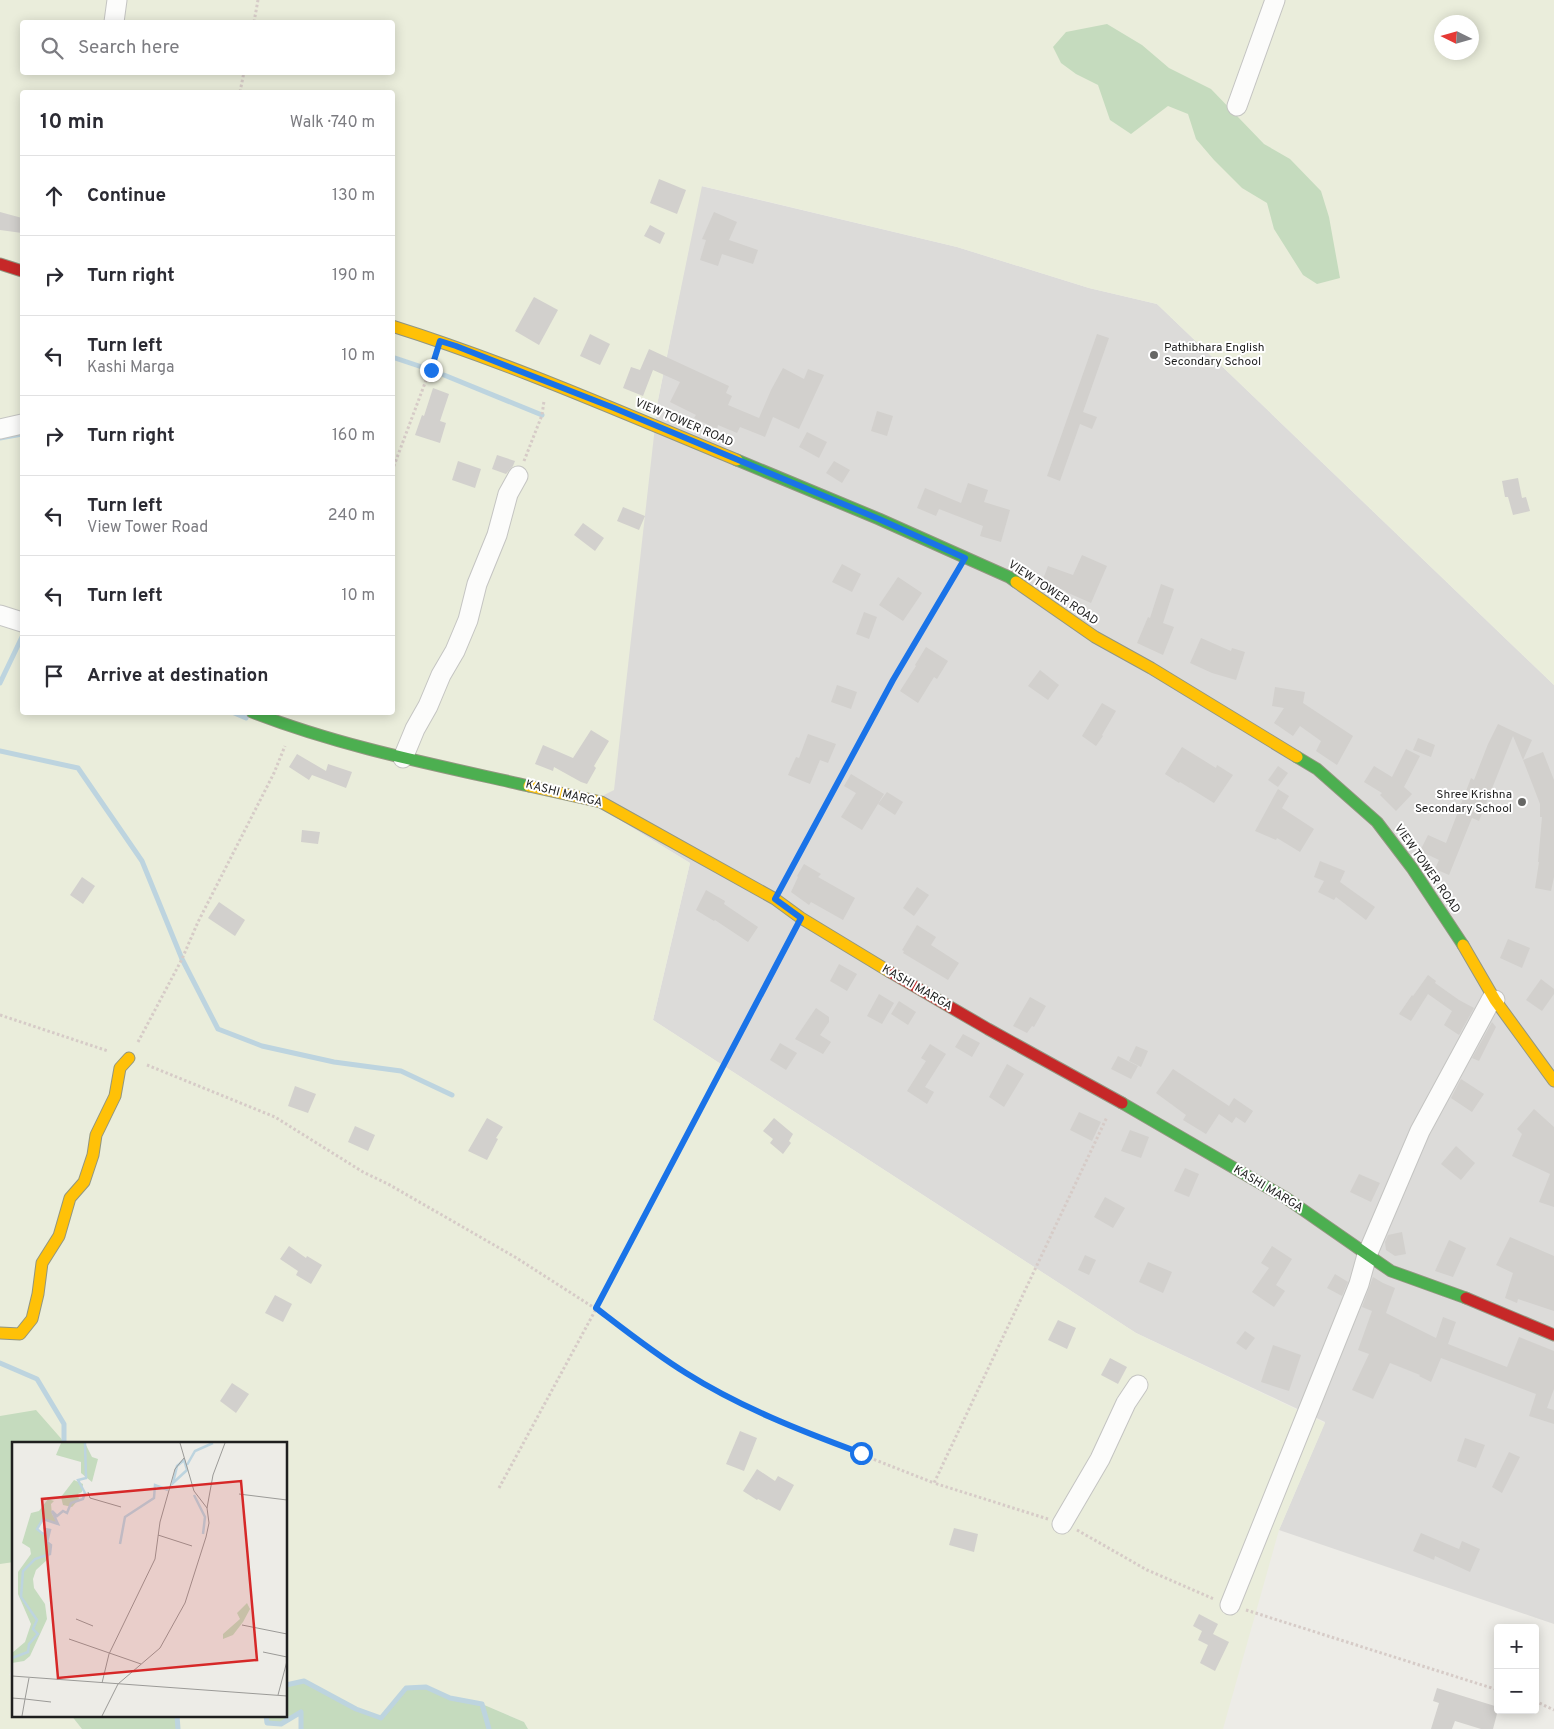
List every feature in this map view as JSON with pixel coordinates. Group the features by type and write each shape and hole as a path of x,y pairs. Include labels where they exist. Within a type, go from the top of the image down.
{"street":[{"path":"114,20 117,0"},
{"path":"1237,106 1275,0"},
{"path":"0,264 20,270"},
{"name":"VIEW TOWER ROAD","path":"395,327 440,341 547,381 879,519 1009,577 1095,637 1151,668 1317,769 1377,822 1412,868 1465,948 1496,1000 1554,1080"},
{"path":"0,429 20,424"},
{"path":"403,758 415,729 428,706 441,675 455,651 468,620 477,584 497,535 508,494 518,476"},
{"path":"0,615 20,621"},
{"name":"KASHI MARGA","path":"260,715 293,728 403,758 601,802 775,899 801,918 988,1029 1116,1099 1286,1198 1391,1271 1475,1301 1554,1335"},
{"path":"1230,1605 1359,1284 1367,1255 1420,1131 1491,1000 1496,1000"},
{"path":"0,1333 20,1334 32,1319 38,1294 42,1263 59,1236 70,1198 84,1182 93,1155 96,1135 115,1096 120,1068 129,1058"},
{"path":"1062,1524 1100,1459 1126,1403 1138,1385"}],"path":[{"path":"254,20 258,0"},
{"path":"240,90 243,75"},
{"path":"395,463 431,370 440,341"},
{"path":"518,476 542,415 547,381"},
{"path":"775,899 893,680 965,558"},
{"path":"129,1058 182,959 198,922 274,773 293,728"},
{"path":"499,1488 801,918"},
{"path":"0,1015 129,1058 275,1117 363,1172 388,1184 514,1257 596,1308 687,1374 745,1405 804,1432 934,1483 1072,1527 1148,1570 1230,1605 1494,1689"},
{"path":"934,1483 1116,1099"},
{"path":"1539,1703 1554,1710"}],"shaded area":[{"path":"701,186 957,247 1089,288 1157,304 1554,685 1554,1624 1279,1530 1325,1422 1136,1333 653,1020 690,863 590,802 658,400"}],"green space":[{"path":"0,0 1554,0 1554,685 1157,304 1089,288 957,247 702,186 658,400 614,790 590,802 690,863 653,1020 1136,1333 1325,1423 1279,1530 1223,1729 528,1729 524,1722 482,1704 450,1698 426,1687 406,1688 381,1718 356,1709 304,1681 288,1685 288,1442 12,1442 12,1669 9,1675 12,1676 12,1716 72,1716 82,1729 0,1729"},
{"path":"1107,24 1142,45 1169,68 1211,89 1264,144 1290,159 1321,191 1329,217 1340,278 1317,284 1303,275 1274,229 1267,203 1242,188 1214,160 1196,139 1188,114 1168,106 1131,134 1110,120 1098,85 1076,74 1061,63 1053,47 1066,32"},
{"path":"36,1410 64,1442 12,1442 12,1562 0,1564 0,1416"},
{"path":"304,1681 356,1709 381,1718 406,1688 426,1687 450,1698 482,1704 524,1722 528,1729 301,1729 300,1712 281,1724 267,1723 266,1716 288,1716 288,1685"},
{"path":"301,1712 301,1729 178,1729 177,1716 266,1716 267,1723"},
{"path":"72,1716 177,1716 178,1729 82,1729"}],"building":[{"path":"659,179 686,190 677,214 650,203"},
{"path":"0,212 20,217 20,233 0,230"},
{"path":"714,212 737,222 729,240 758,250 753,264 722,254 718,266 700,260 706,240 702,239"},
{"path":"650,225 665,233 660,244 644,236"},
{"path":"534,297 558,310 539,345 515,331"},
{"path":"590,334 610,344 600,365 580,356"},
{"path":"1097,334 1109,338 1083,412 1097,417 1092,429 1080,424 1060,481 1047,476"},
{"path":"649,349 729,386 726,393 732,396 728,405 759,418 783,368 804,379 808,369 824,375 799,429 773,417 765,437 740,427 737,433 718,425 717,429 694,418 696,415 670,402 680,382 653,370 643,396 623,388 631,367 640,370"},
{"path":"433,388 449,394 440,421 446,423 440,443 415,435 422,415 424,416"},
{"path":"877,411 893,416 887,436 871,431"},
{"path":"807,432 827,442 819,458 799,447"},
{"path":"497,455 515,461 506,474 492,469"},
{"path":"458,461 481,469 475,488 452,480"},
{"path":"834,461 850,470 842,483 826,473"},
{"path":"1518,478 1522,498 1526,497 1530,511 1513,515 1508,497 1505,497 1502,481"},
{"path":"968,483 988,490 984,502 1010,510 1001,542 980,536 983,526 939,509 936,516 917,508 925,488 961,503"},
{"path":"623,507 645,516 639,530 617,521"},
{"path":"583,523 604,538 595,551 574,535"},
{"path":"1082,555 1107,566 1091,603 1042,582 1048,566 1073,575"},
{"path":"842,564 861,574 852,592 832,582"},
{"path":"898,577 922,593 903,621 879,605"},
{"path":"1161,584 1174,589 1163,623 1174,627 1163,655 1137,643 1148,617 1150,618"},
{"path":"864,612 877,617 869,639 856,634"},
{"path":"1201,638 1231,651 1232,648 1245,652 1236,680 1212,673 1190,663"},
{"path":"926,647 948,661 937,679 934,677 918,703 900,691"},
{"path":"1040,670 1059,685 1048,700 1028,686"},
{"path":"837,685 857,692 851,709 831,702"},
{"path":"1275,687 1305,692 1303,703 1353,736 1337,765 1316,751 1321,741 1300,726 1293,736 1274,723 1284,708 1272,706"},
{"path":"1102,703 1116,711 1096,746 1082,736"},
{"path":"1498,724 1532,740 1523,760 1513,736 1479,821 1472,818 1449,875 1435,869 1439,860 1420,851 1428,835 1446,843 1471,778 1474,780"},
{"path":"591,730 609,741 594,766 596,768 587,784 554,767 553,771 535,764 543,745 573,758"},
{"path":"808,734 836,744 828,763 820,760 810,784 788,775 796,757 799,758"},
{"path":"1418,738 1435,745 1431,757 1413,750"},
{"path":"1182,747 1216,768 1217,765 1233,775 1214,803 1165,774"},
{"path":"1406,749 1420,756 1404,787 1412,794 1396,811 1380,795 1382,793 1364,782 1374,766 1392,777"},
{"path":"1543,752 1554,780 1554,877 1551,891 1535,888 1542,817 1540,817 1540,804 1523,760"},
{"path":"297,754 326,771 328,764 352,772 346,788 312,775 309,780 289,767"},
{"path":"1278,766 1288,773 1278,787 1268,780"},
{"path":"851,774 884,794 862,830 841,817 856,793 844,786"},
{"path":"1278,789 1289,796 1282,808 1314,829 1300,852 1277,838 1276,840 1255,831"},
{"path":"887,792 903,802 895,815 878,804"},
{"path":"302,830 320,832 318,844 301,842"},
{"path":"1320,861 1345,871 1340,882 1375,907 1366,920 1336,897 1334,900 1318,892 1324,881 1314,877"},
{"path":"804,864 821,874 818,877 855,898 843,920 811,902 809,905 791,892"},
{"path":"82,877 95,886 83,904 70,895"},
{"path":"917,887 929,895 914,916 903,908"},
{"path":"706,890 725,901 724,904 758,927 748,942 696,910"},
{"path":"219,902 245,920 235,936 208,918"},
{"path":"917,925 936,937 931,945 959,963 948,980 903,953 904,951 902,950"},
{"path":"1508,939 1530,948 1522,968 1500,958"},
{"path":"839,964 857,974 847,991 830,981"},
{"path":"1428,975 1436,981 1435,983 1474,1008 1459,1035 1444,1025 1452,1011 1428,994 1411,1021 1399,1014"},
{"path":"1541,979 1554,989 1554,994 1542,1011 1526,1000"},
{"path":"879,994 894,1003 882,1024 867,1016"},
{"path":"1030,997 1046,1006 1034,1027 1032,1026 1027,1033 1013,1026"},
{"path":"899,1001 916,1012 908,1025 891,1014"},
{"path":"816,1008 829,1017 829,1022 820,1035 831,1042 823,1054 795,1039"},
{"path":"1492,1022 1496,1027 1479,1061 1472,1058"},
{"path":"963,1034 980,1043 972,1057 955,1047"},
{"path":"780,1043 797,1053 786,1070 770,1060"},
{"path":"930,1044 946,1054 925,1087 934,1092 927,1104 907,1091 926,1061 921,1058"},
{"path":"1136,1046 1148,1051 1141,1067 1129,1061"},
{"path":"1118,1056 1138,1066 1131,1079 1111,1069"},
{"path":"1007,1064 1024,1074 1004,1107 989,1097"},
{"path":"1173,1069 1229,1106 1234,1098 1253,1111 1245,1123 1236,1117 1232,1123 1219,1114 1206,1134 1183,1120 1186,1115 1156,1093"},
{"path":"1461,1079 1484,1094 1472,1112 1451,1098"},
{"path":"295,1086 316,1094 308,1113 288,1106"},
{"path":"1534,1109 1554,1127 1554,1207 1539,1202 1550,1174 1512,1156 1522,1134 1517,1129"},
{"path":"1079,1112 1101,1122 1092,1141 1070,1130"},
{"path":"487,1118 503,1127 487,1160 468,1151"},
{"path":"774,1118 793,1134 789,1141 791,1143 783,1154 770,1143 773,1139 763,1131"},
{"path":"355,1126 375,1135 368,1151 348,1142"},
{"path":"1130,1130 1149,1137 1141,1158 1121,1151"},
{"path":"1456,1146 1475,1163 1461,1180 1441,1164"},
{"path":"1185,1168 1199,1174 1189,1197 1174,1191"},
{"path":"1359,1174 1380,1183 1371,1202 1350,1192"},
{"path":"1105,1197 1125,1208 1113,1228 1094,1217"},
{"path":"1402,1232 1406,1254 1395,1256 1386,1250 1385,1242 1388,1235"},
{"path":"1510,1237 1554,1256 1554,1311 1518,1299 1517,1303 1505,1298 1513,1273 1496,1265"},
{"path":"1449,1240 1466,1248 1453,1277 1435,1271"},
{"path":"289,1246 306,1258 307,1256 322,1265 311,1284 296,1275 298,1271 280,1259"},
{"path":"1272,1246 1292,1259 1276,1285 1285,1291 1274,1307 1252,1292 1269,1268 1261,1263"},
{"path":"1085,1255 1096,1260 1089,1275 1078,1270"},
{"path":"1148,1262 1172,1272 1163,1293 1139,1282"},
{"path":"1335,1274 1348,1282 1342,1296 1327,1288"},
{"path":"1373,1277 1395,1288 1386,1313 1436,1338 1443,1317 1456,1322 1448,1344 1507,1367 1519,1337 1554,1351 1554,1389 1547,1408 1554,1410 1554,1424 1529,1416 1536,1394 1441,1358 1431,1382 1420,1375 1390,1363 1373,1399 1352,1390 1369,1354 1358,1350 1372,1311 1362,1307"},
{"path":"275,1295 292,1304 283,1322 265,1313"},
{"path":"1058,1320 1076,1328 1067,1349 1048,1340"},
{"path":"1245,1331 1255,1338 1246,1350 1236,1343"},
{"path":"1273,1345 1301,1355 1289,1391 1261,1382"},
{"path":"1110,1358 1127,1367 1118,1384 1101,1375"},
{"path":"232,1383 249,1394 236,1413 220,1401"},
{"path":"740,1431 757,1438 744,1471 726,1464"},
{"path":"1465,1438 1485,1445 1476,1468 1457,1461"},
{"path":"1509,1452 1520,1457 1502,1493 1492,1487"},
{"path":"757,1469 775,1481 778,1476 794,1485 780,1511 743,1491"},
{"path":"954,1528 978,1534 974,1552 949,1545"},
{"path":"1421,1533 1459,1549 1462,1541 1480,1549 1470,1572 1435,1556 1434,1560 1413,1551"},
{"path":"1199,1614 1218,1624 1213,1634 1229,1642 1215,1671 1200,1663 1208,1645 1198,1640 1202,1631 1193,1626"},
{"path":"1437,1688 1494,1706 1494,1714 1497,1714 1493,1729 1481,1729 1455,1721 1452,1729 1431,1729 1439,1703 1433,1701"}],"waterway":[{"path":"395,358 422,367"},
{"path":"444,375 542,415"},
{"path":"0,438 20,434"},
{"path":"0,683 20,641"},
{"path":"239,715 246,718"},
{"path":"0,751 78,768 142,861 182,959 218,1029 262,1046 334,1062 401,1071 452,1095"},
{"path":"0,1363 37,1379 64,1424 64,1442"},
{"path":"288,1685 304,1681 356,1709 381,1718 406,1688 426,1687 450,1698 482,1704 489,1729"},
{"path":"266,1716 267,1723 281,1724 301,1712 301,1729"},
{"path":"177,1716 178,1729"}],"traffic: fast":[{"path":"737,460 879,519 1009,577 1016,582"},
{"path":"260,715 355,745 424,763 529,786"},
{"path":"1297,757 1317,769 1377,822 1412,868 1463,945"},
{"path":"1122,1103 1286,1198 1391,1271 1466,1298"}],"traffic: slow":[{"path":"395,327 523,372 737,460"},
{"path":"1016,582 1095,637 1151,668 1297,757"},
{"path":"529,786 601,802 775,899 801,918 890,972"},
{"path":"1463,945 1495,1000 1554,1081"},
{"path":"0,1333 20,1334 32,1319 38,1294 42,1263 59,1236 70,1198 84,1182 93,1155 96,1135 115,1096 120,1068 129,1058"}],"traffic: jam":[{"path":"0,264 20,270"},
{"path":"890,972 1122,1103"},
{"path":"1466,1298 1554,1335"}],"place":[{"name":"Pathibhara English Secondary School","path":"1154,355"},
{"name":"Shree Krishna Secondary School","path":"1522,802"}],"route":[{"path":"431,370 440,341 456,346 614,408 879,519 965,558 893,680 775,899 801,918 596,1308 687,1374 745,1405 804,1432 861,1453"}]}
